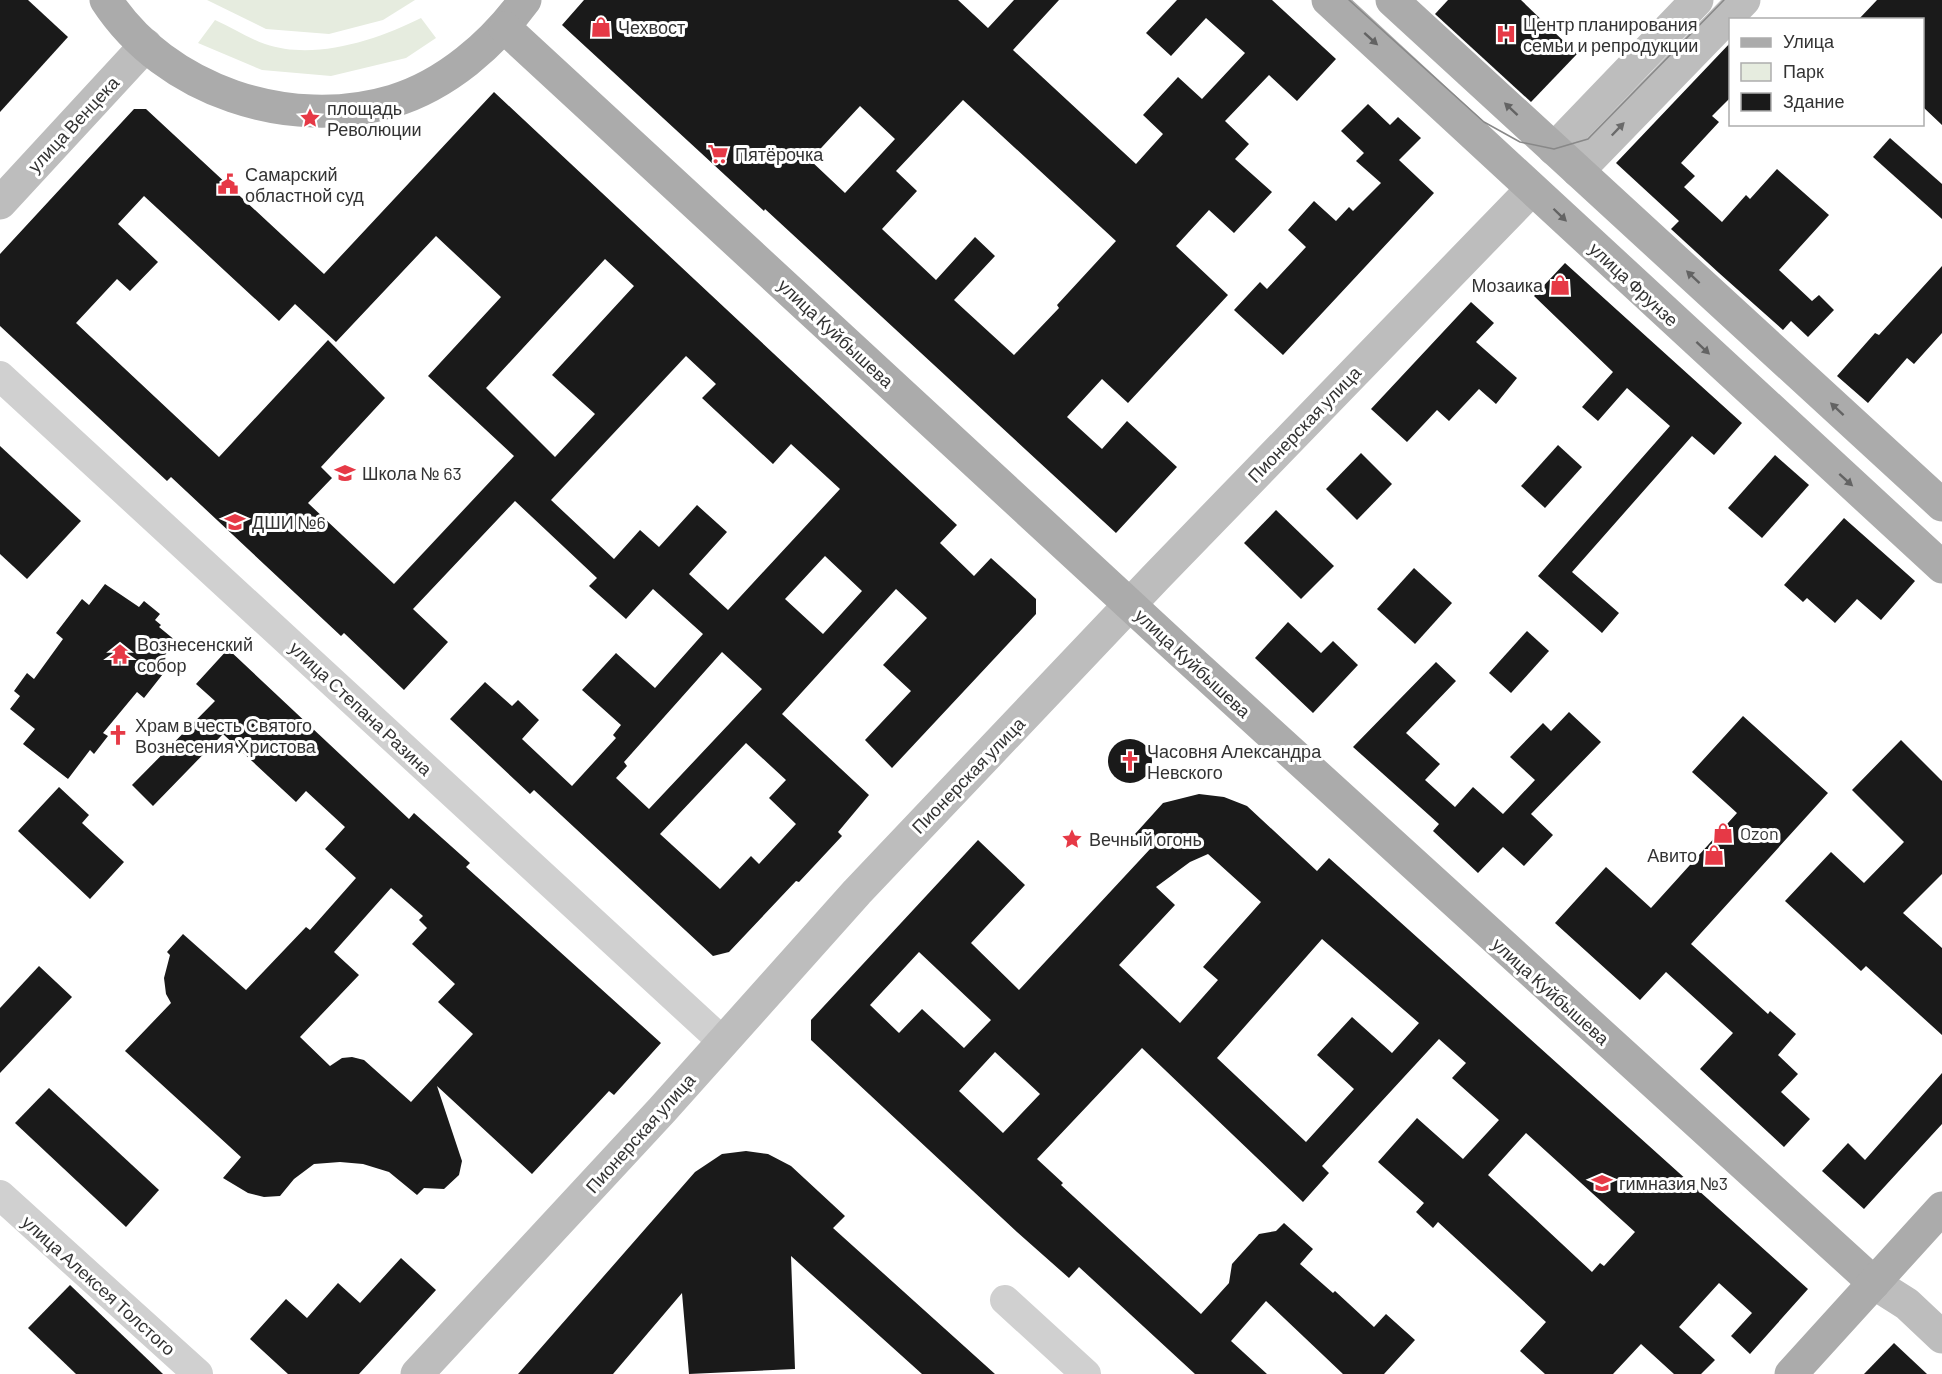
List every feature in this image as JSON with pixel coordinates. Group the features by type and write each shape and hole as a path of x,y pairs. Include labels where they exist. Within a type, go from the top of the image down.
{"main road":[{"path":"106,0 117,17 175,69 216,90 250,103 329,110 357,109 394,100 436,82 505,28 525,0"},
{"name":"улица Фрунзе","path":"1328,0 1942,567"},
{"path":"1392,0 1942,505"},
{"name":"Пионерская улица","path":"417,1374 856,892 1130,604 1533,189 1554,149 1697,0"},
{"name":"Пионерская улица","path":"1533,189 1578,171 1744,0"},
{"name":"улица Куйбышева","path":"505,28 1668,1098 1874,1283 1907,1304 1942,1337"},
{"name":"улица Венцека","path":"0,203 146,45"},
{"path":"1791,1374 1942,1208"}],"street":[{"name":"улица Степана Разина","path":"0,376 722,1041"},
{"name":"улица Алексея Толстого","path":"0,1196 198,1374"},
{"path":"1005,1300 1086,1374"}],"green space":[{"path":"207,0 415,0 383,20 329,34 266,29"},
{"path":"421,18 436,38 406,58 331,76 262,70 198,43 215,20 265,44 284,49 304,50 345,46 385,34"}],"building":[{"path":"0,0 28,0 68,37 0,112"},
{"path":"584,0 958,0 988,28 1014,0 1059,0 1013,50 1136,164 1163,134 1143,115 1178,77 1202,99 1245,53 1206,18 1171,56 1146,33 1177,0 1272,0 1336,59 1297,101 1269,75 1225,121 1249,144 1235,159 1272,192 1234,233 1209,210 1176,246 1228,295 1128,403 1102,379 1067,417 1102,449 1127,421 1177,467 1116,533 562,25","holes":["963,100 1116,241 1057,305 1059,308 1014,355 954,300 995,256 975,237 936,280 882,229 917,191 896,171","860,106 895,139 845,193 810,160"]},
{"name":"Центр планирования семьи и репродукции","path":"1448,0 1521,0 1577,54 1531,102 1435,14"},
{"path":"1877,0 1942,0 1942,125 1924,108 1924,18 1860,18"},
{"path":"1729,44 1729,99 1712,116 1719,122 1681,163 1695,176 1684,187 1722,222 1746,195 1750,199 1777,169 1829,215 1779,270 1812,301 1819,295 1834,310 1808,337 1791,321 1783,330 1671,229 1679,221 1616,163"},
{"path":"494,92 957,525 940,543 974,576 991,558 1036,599 1036,614 892,768 865,740 911,691 883,665 927,618 896,589 782,714 869,795 838,832 842,836 729,952 713,956 534,790 530,794 450,719 485,682 512,706 518,700 539,720 522,739 572,786 616,738 613,735 621,725 582,690 616,653 655,688 703,634 653,589 626,619 589,586 597,578 515,501 413,609 448,642 404,690 344,633 341,636 171,477 167,481 0,326 0,254 134,109 146,109 324,274","holes":["144,196 279,321 295,304 336,342 436,236 501,297 428,376 514,456 394,584 308,503 332,478 321,467 385,398 328,340 219,457 76,323 117,279 130,291 158,262 118,224","605,259 634,286 552,375 595,414 555,457 486,388","686,356 716,384 702,398 773,464 791,444 840,489 728,610 689,574 727,532 697,505 659,547 640,530 614,559 551,500","825,556 862,591 823,634 785,599","722,652 762,689 649,809 616,778 627,766 624,762","746,743 786,780 769,798 796,824 759,864 751,856 720,889 660,834"]},
{"path":"1368,104 1390,125 1398,117 1421,138 1399,160 1434,193 1283,355 1234,310 1260,282 1267,289 1306,247 1288,230 1314,201 1336,221 1349,207 1353,211 1381,183 1356,161 1364,153 1341,131"},
{"path":"1890,138 1942,184 1942,219 1873,157"},
{"path":"1565,263 1742,423 1714,455 1692,436 1572,572 1619,613 1602,633 1538,576 1670,426 1627,388 1598,421 1582,407 1613,372 1534,296"},
{"path":"1942,266 1942,333 1914,364 1907,358 1868,403 1837,376 1875,333 1879,335"},
{"path":"1471,302 1494,323 1476,342 1517,378 1496,404 1479,389 1449,421 1437,410 1407,442 1371,409"},
{"path":"1558,445 1582,467 1545,508 1521,486"},
{"path":"0,446 81,521 27,579 0,554"},
{"path":"1361,453 1392,484 1357,520 1326,489"},
{"path":"1775,455 1809,485 1762,538 1728,508"},
{"path":"1276,510 1334,566 1301,599 1244,543"},
{"path":"1844,518 1915,581 1881,620 1857,599 1835,623 1807,598 1803,602 1784,585"},
{"path":"1414,568 1452,603 1415,644 1377,609"},
{"path":"105,584 139,607 144,601 160,614 155,620 161,625 159,627 176,641 162,659 170,665 144,698 137,692 103,733 108,736 94,754 90,750 68,779 23,744 35,729 10,709 20,696 14,691 27,673 34,679 63,639 56,633 82,599 89,605"},
{"path":"1288,622 1321,653 1333,641 1358,665 1313,713 1255,658"},
{"path":"1527,631 1549,651 1511,693 1489,673"},
{"path":"228,649 409,819 414,813 470,863 466,867 661,1043 614,1095 609,1091 532,1174 437,1086 462,1161 459,1175 444,1189 424,1188 417,1195 389,1172 363,1164 340,1162 314,1164 294,1179 280,1196 264,1197 248,1193 223,1178 241,1157 125,1051 171,1003 166,994 164,978 170,955 167,952 183,934 246,990 306,927 310,930 356,878 325,849 345,827 306,791 296,802 223,734 153,806 132,785 215,701 196,684","holes":["391,888 423,916 419,920 427,928 412,944 455,984 438,1002 473,1034 411,1102 364,1060 352,1057 342,1058 330,1066 300,1037 359,975 334,952"]},
{"path":"1436,662 1456,681 1406,733 1440,764 1425,780 1455,807 1473,787 1503,814 1535,780 1510,757 1543,723 1551,731 1569,712 1601,742 1531,814 1553,835 1524,866 1503,847 1478,873 1433,831 1439,824 1353,747"},
{"path":"1743,716 1828,793 1691,944 1768,1014 1770,1011 1796,1034 1778,1055 1798,1074 1781,1092 1810,1119 1784,1147 1700,1069 1733,1033 1666,972 1640,1000 1555,923 1606,867 1651,908 1737,813 1692,772"},
{"name":"Часовня Александра Невского","path":"1130,739 1139,740 1146,745 1151,752 1151,770 1146,777 1139,782 1130,783 1121,782 1114,777 1109,770 1108,761 1109,752 1114,745 1121,740"},
{"path":"1901,740 1942,781 1942,874 1903,913 1942,948 1942,1035 1866,966 1861,971 1785,901 1831,852 1864,883 1904,842 1852,790"},
{"path":"59,787 89,815 82,823 124,862 90,899 18,831"},
{"path":"1199,794 1224,797 1247,806 1317,871 1329,858 1808,1289 1750,1354 1731,1336 1752,1313 1719,1283 1679,1327 1715,1360 1701,1374 1674,1374 1641,1344 1613,1374 1545,1374 1520,1351 1546,1322 1438,1222 1433,1228 1416,1212 1424,1203 1378,1162 1417,1118 1463,1159 1499,1120 1452,1078 1466,1063 1439,1039 1322,1166 1329,1173 1303,1202 1142,1048 1037,1159 1063,1183 1061,1185 1201,1314 1229,1283 1232,1264 1259,1234 1276,1231 1284,1223 1313,1249 1300,1264 1333,1293 1335,1291 1374,1327 1386,1314 1415,1340 1384,1374 1343,1374 1266,1301 1231,1341 1267,1374 1195,1374 1079,1267 1069,1278 811,1040 811,1020 978,840 1025,885 971,943 1019,990 1151,848 1135,834 1163,803","holes":["1208,854 1261,902 1203,967 1218,980 1180,1023 1119,965 1175,905 1156,887 1190,862","1322,939 1419,1023 1392,1053 1352,1017 1317,1055 1354,1089 1306,1142 1217,1058","919,952 991,1020 964,1048 922,1009 899,1033 870,1005","995,1052 1040,1094 1003,1133 959,1091","1526,1133 1635,1232 1604,1266 1600,1263 1592,1272 1488,1175"]},
{"path":"39,966 72,997 0,1073 0,1008"},
{"path":"1942,1073 1942,1124 1864,1209 1822,1171 1848,1143 1865,1160"},
{"path":"49,1088 159,1190 126,1227 15,1123"},
{"path":"746,1151 768,1154 791,1166 845,1216 833,1228 995,1374 922,1374 791,1256 795,1369 689,1374 682,1293 613,1374 518,1374 695,1172 722,1154"},
{"path":"401,1258 436,1290 359,1374 288,1374 250,1339 286,1299 307,1318 338,1283 360,1303"},
{"path":"70,1285 163,1374 76,1374 28,1328"},
{"path":"1894,1343 1927,1374 1864,1374"}],"tram line":[{"path":"1349,0 1484,122 1520,142 1554,149 1588,139 1724,0"}],"place":[{"name":"Чехвост","path":"601,27"},
{"name":"Центр планирования семьи и репродукции","path":"1506,34"},
{"name":"площадь Революции","path":"310,118"},
{"name":"Пятёрочка","path":"718,154"},
{"name":"Самарский областной суд","path":"228,184"},
{"name":"Мозаика","path":"1560,285"},
{"name":"Школа № 63","path":"345,473"},
{"name":"ДШИ №6","path":"235,522"},
{"name":"Вознесенский собор","path":"120,654"},
{"name":"Храм в честь Святого Вознесения Христова","path":"118,735"},
{"name":"Часовня Александра Невского","path":"1130,761"},
{"name":"Ozon","path":"1723,833"},
{"name":"Вечный огонь","path":"1072,839"},
{"name":"Авито","path":"1714,855"},
{"name":"гимназия №3","path":"1602,1183"}]}
